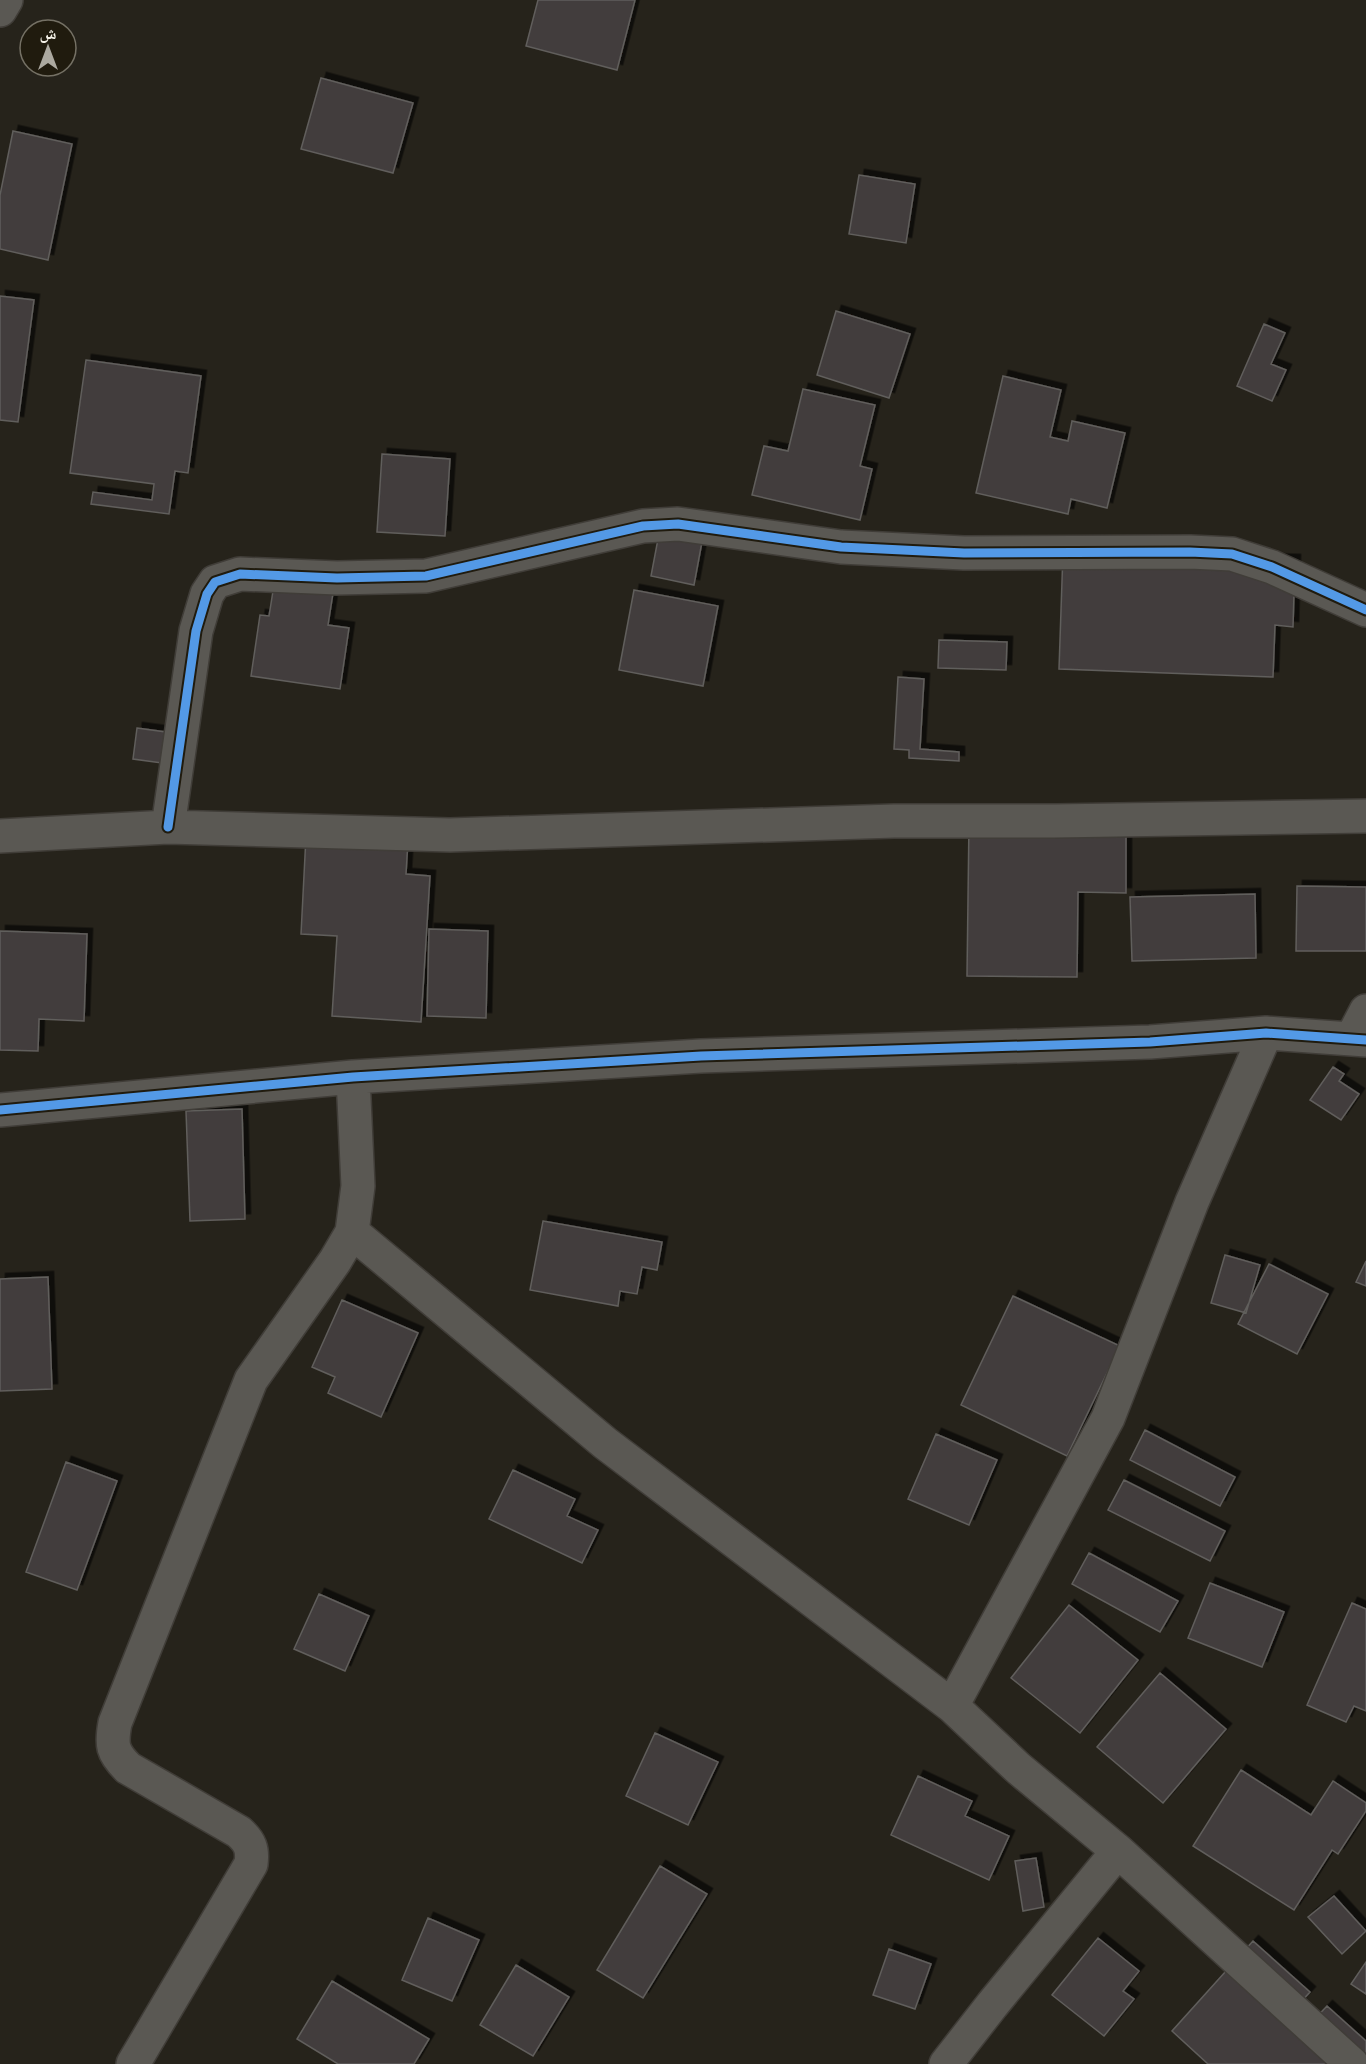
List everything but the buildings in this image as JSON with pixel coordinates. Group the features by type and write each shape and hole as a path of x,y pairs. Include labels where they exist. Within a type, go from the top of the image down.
{"street":[{"path":"0,10 6,0"},
{"path":"168,827 196,631 207,594 216,582 240,574 337,578 426,576 643,526 678,524 842,548 964,553 1190,552 1233,554 1272,567 1366,610"},
{"path":"0,836 168,827 450,835 894,821 1366,816"},
{"path":"0,1110 353,1077 701,1056 1150,1042 1266,1033 1361,1029"},
{"path":"952,1706 1108,1418 1192,1202 1266,1033"},
{"path":"133,2064 251,1864 252,1851 249,1841 239,1832 128,1768 116,1756 112,1740 115,1724 251,1380 335,1261 352,1232 358,1186 353,1077"},
{"path":"352,1232 605,1443 952,1706 1018,1768 1118,1851 1352,2064"},
{"path":"946,2064 1118,1851"}],"cycle path":[{"path":"168,827 196,631 207,594 215,582 240,574 337,578 426,576 643,526 678,524 841,547 964,553 1190,552 1232,554 1272,567 1366,610"},
{"path":"0,1110 353,1077 701,1056 1150,1042 1266,1033 1366,1040"}]}
